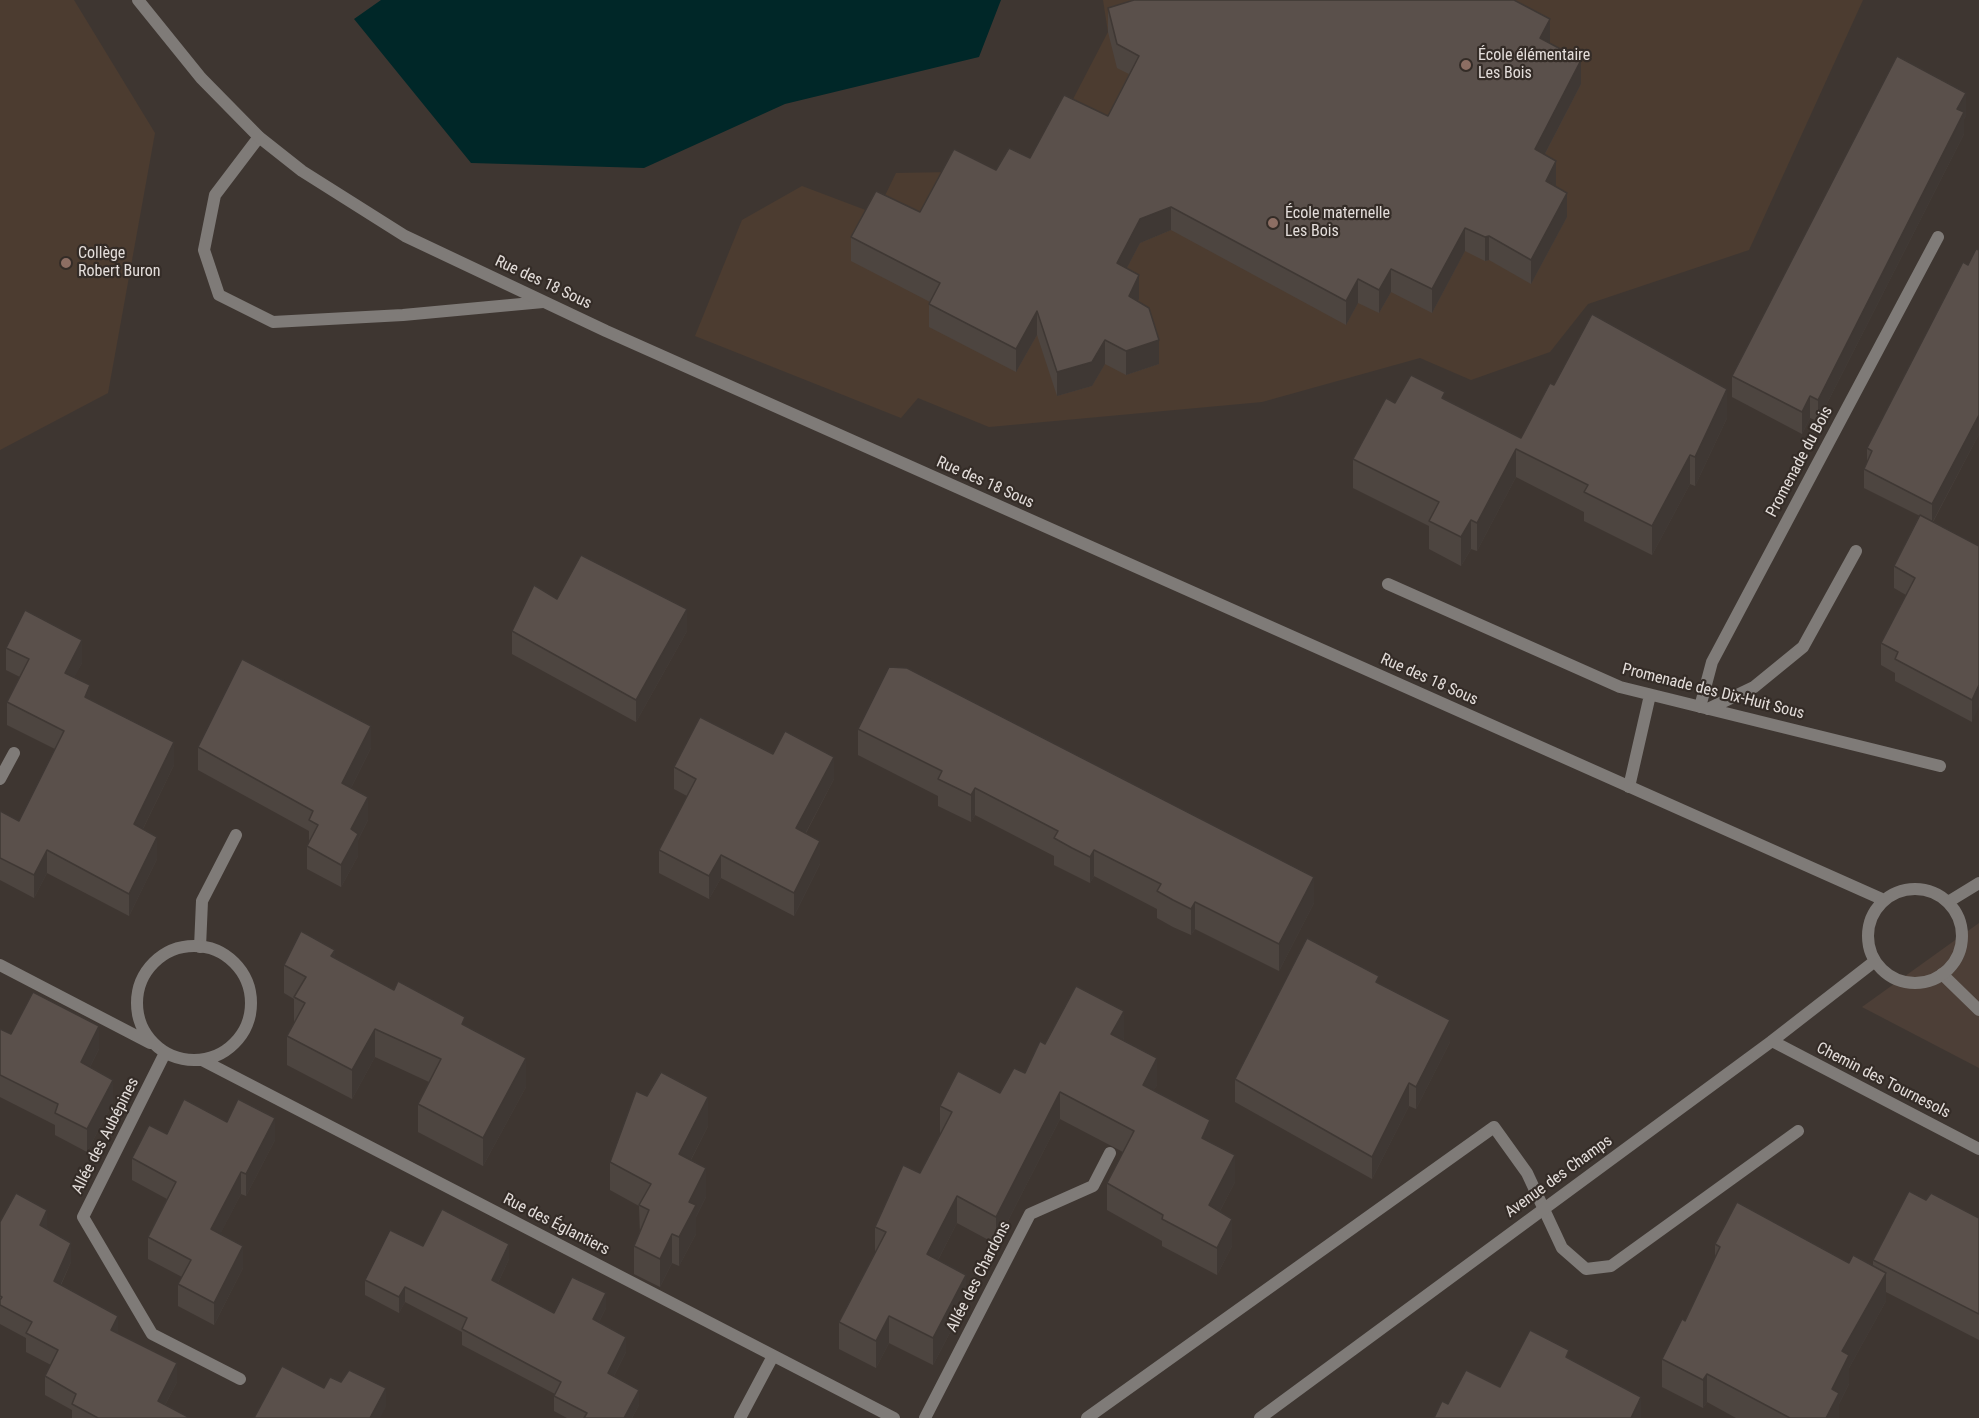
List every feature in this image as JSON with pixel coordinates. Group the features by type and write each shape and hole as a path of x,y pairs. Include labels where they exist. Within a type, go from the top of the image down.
{"street":[{"name":"Rue des 18 Sous","path":"138,0 201,78 260,137 302,171 405,236 543,302 1884,900"},
{"path":"260,137 215,195 204,250 219,295 273,322 403,315 543,302"},
{"name":"Promenade du Bois","path":"1704,708 1712,662 1938,237"},
{"path":"1704,708 1754,687 1803,647 1856,551"},
{"name":"Promenade des Dix-Huit Sous","path":"1388,584 1620,687 1940,766"},
{"path":"1629,787 1650,695"},
{"path":"0,779 14,753"},
{"path":"200,946 202,901 236,835"},
{"path":"1948,902 1979,883"},
{"path":"1916,889 1939,895 1948,902 1959,920 1962,940 1956,959 1942,974 1922,982 1900,981 1890,976 1875,961 1868,943 1869,924 1884,900 1905,890 1916,889"},
{"path":"0,965 154,1045 165,1053 183,1059 202,1060 220,1055 235,1044 246,1029 252,1011 251,993 234,961 218,951 200,946 182,947 166,954 152,965 142,979 137,996 138,1014 144,1030 154,1045"},
{"name":"Avenue des Champs","path":"1260,1418 1772,1041 1875,961"},
{"path":"1942,974 1979,1010"},
{"name":"Chemin des Tournesols","path":"1772,1041 1979,1149"},
{"name":"Allée des Aubépines","path":"165,1053 83,1217 152,1334 240,1379"},
{"name":"Rue des Églantiers","path":"202,1060 894,1418"},
{"path":"1087,1418 1494,1127 1527,1173 1562,1248 1586,1269 1611,1266 1798,1131"},
{"name":"Allée des Chardons","path":"925,1418 1030,1214 1093,1186 1110,1153"},
{"path":"740,1418 772,1356"}],"shaded area":[{"name":"Collège Robert Buron","path":"0,0 74,0 155,133 108,393 0,450"},
{"path":"1103,0 1863,0 1749,250 1588,304 1550,352 1471,380 1420,358 1262,402 989,427 918,398 901,418 695,336 742,220 802,186 876,214 896,173 954,172 1030,182 1108,32"},
{"path":"1979,923 1979,1068 1862,1007"}],"water":[{"path":"381,0 1001,0 979,57 785,104 644,168 471,163 354,19"}],"building":[{"path":"1134,0 1514,0 1550,19 1540,38 1581,60 1535,149 1556,161 1546,181 1567,193 1531,260 1489,236 1485,237 1465,228 1432,289 1391,269 1379,290 1358,279 1346,301 1171,207 1140,219 1117,263 1139,275 1129,296 1149,308 1159,340 1126,351 1105,340 1092,362 1057,372 1037,311 1016,349 929,304 940,283 851,237 876,191 920,212 954,149 996,170 1009,148 1030,158 1064,95 1108,116 1139,56 1117,44 1108,8"},
{"path":"1897,56 1966,93 1957,109 1964,112 1818,400 1810,396 1802,412 1732,376"},
{"path":"1976,249 1979,250 1979,415 1932,504 1864,469 1872,451 1867,448 1963,262 1968,265"},
{"path":"1592,314 1727,389 1695,457 1690,455 1652,526 1584,492 1588,485 1516,449 1477,523 1471,520 1461,537 1429,521 1439,502 1353,459 1386,398 1395,403 1411,375 1445,392 1442,398 1521,438 1550,383 1554,385"},
{"path":"1920,515 1979,546 1979,685 1972,700 1895,659 1898,652 1881,643 1915,578 1894,566"},
{"path":"581,555 687,609 636,700 512,631 534,585 557,599"},
{"path":"25,610 82,640 65,673 90,685 85,697 174,742 134,824 157,837 129,894 47,850 34,875 0,858 0,811 19,821 64,731 7,702 29,659 6,648"},
{"path":"242,659 371,726 342,783 368,797 351,829 358,834 341,865 307,846 318,825 309,820 313,811 198,747"},
{"path":"889,667 907,668 1314,877 1279,944 1195,902 1191,909 1173,900 1157,891 1161,884 1094,850 1090,857 1072,848 1054,838 1058,831 975,788 971,795 938,779 942,771 858,729"},
{"path":"700,717 773,754 785,731 834,757 796,828 820,841 794,893 721,855 709,876 659,850 696,779 674,767"},
{"path":"301,931 335,950 331,956 394,990 398,981 465,1017 462,1024 526,1058 483,1138 418,1104 441,1059 375,1029 352,1070 287,1036 305,1003 294,997 306,977 284,965"},
{"path":"1307,938 1379,976 1376,982 1450,1020 1416,1087 1409,1083 1372,1157 1235,1079"},
{"path":"1076,986 1124,1011 1111,1034 1157,1058 1143,1085 1210,1120 1202,1138 1235,1155 1209,1205 1232,1219 1217,1248 1162,1219 1163,1215 1107,1183 1134,1131 1060,1092 996,1217 957,1196 927,1254 966,1275 933,1338 889,1316 876,1341 839,1322 886,1232 875,1227 903,1165 920,1173 952,1112 940,1106 958,1071 1000,1093 1014,1068 1025,1073 1040,1041 1045,1044"},
{"path":"33,992 99,1026 81,1062 113,1080 87,1129 55,1113 58,1104 0,1075 0,1029 11,1034"},
{"path":"661,1072 708,1097 679,1154 706,1168 689,1202 696,1205 679,1237 672,1234 660,1259 634,1246 649,1210 639,1205 651,1184 610,1162 636,1091 647,1096"},
{"path":"184,1099 227,1122 238,1099 275,1118 246,1174 241,1172 211,1229 243,1246 214,1303 178,1284 191,1260 148,1237 176,1182 132,1158 149,1125 167,1134"},
{"path":"1909,1191 1926,1200 1931,1193 1979,1218 1979,1314 1873,1260"},
{"path":"16,1193 47,1210 40,1225 71,1243 54,1281 118,1316 111,1330 177,1363 158,1401 190,1418 98,1418 72,1404 76,1394 45,1376 58,1350 26,1333 32,1322 0,1305 2,1297 0,1296 0,1222"},
{"path":"1737,1202 1849,1263 1853,1255 1886,1273 1842,1351 1849,1355 1832,1389 1839,1393 1826,1418 1790,1418 1707,1374 1703,1380 1662,1359 1682,1319 1685,1321 1720,1247 1715,1244"},
{"path":"442,1209 509,1244 492,1280 554,1313 572,1277 606,1293 593,1319 626,1337 608,1373 639,1390 624,1418 584,1418 587,1413 554,1396 561,1382 462,1329 467,1318 405,1287 399,1297 365,1280 390,1230 423,1246"},
{"path":"1530,1330 1569,1350 1566,1357 1641,1397 1631,1418 1434,1418 1442,1401 1448,1404 1466,1370 1500,1387"},
{"path":"282,1366 324,1388 330,1377 341,1382 349,1370 386,1388 370,1418 254,1418"}],"place":[{"name":"École élémentaire Les Bois","path":"1466,65"},
{"name":"École maternelle Les Bois","path":"1273,223"},
{"name":"Collège Robert Buron","path":"66,263"}]}
